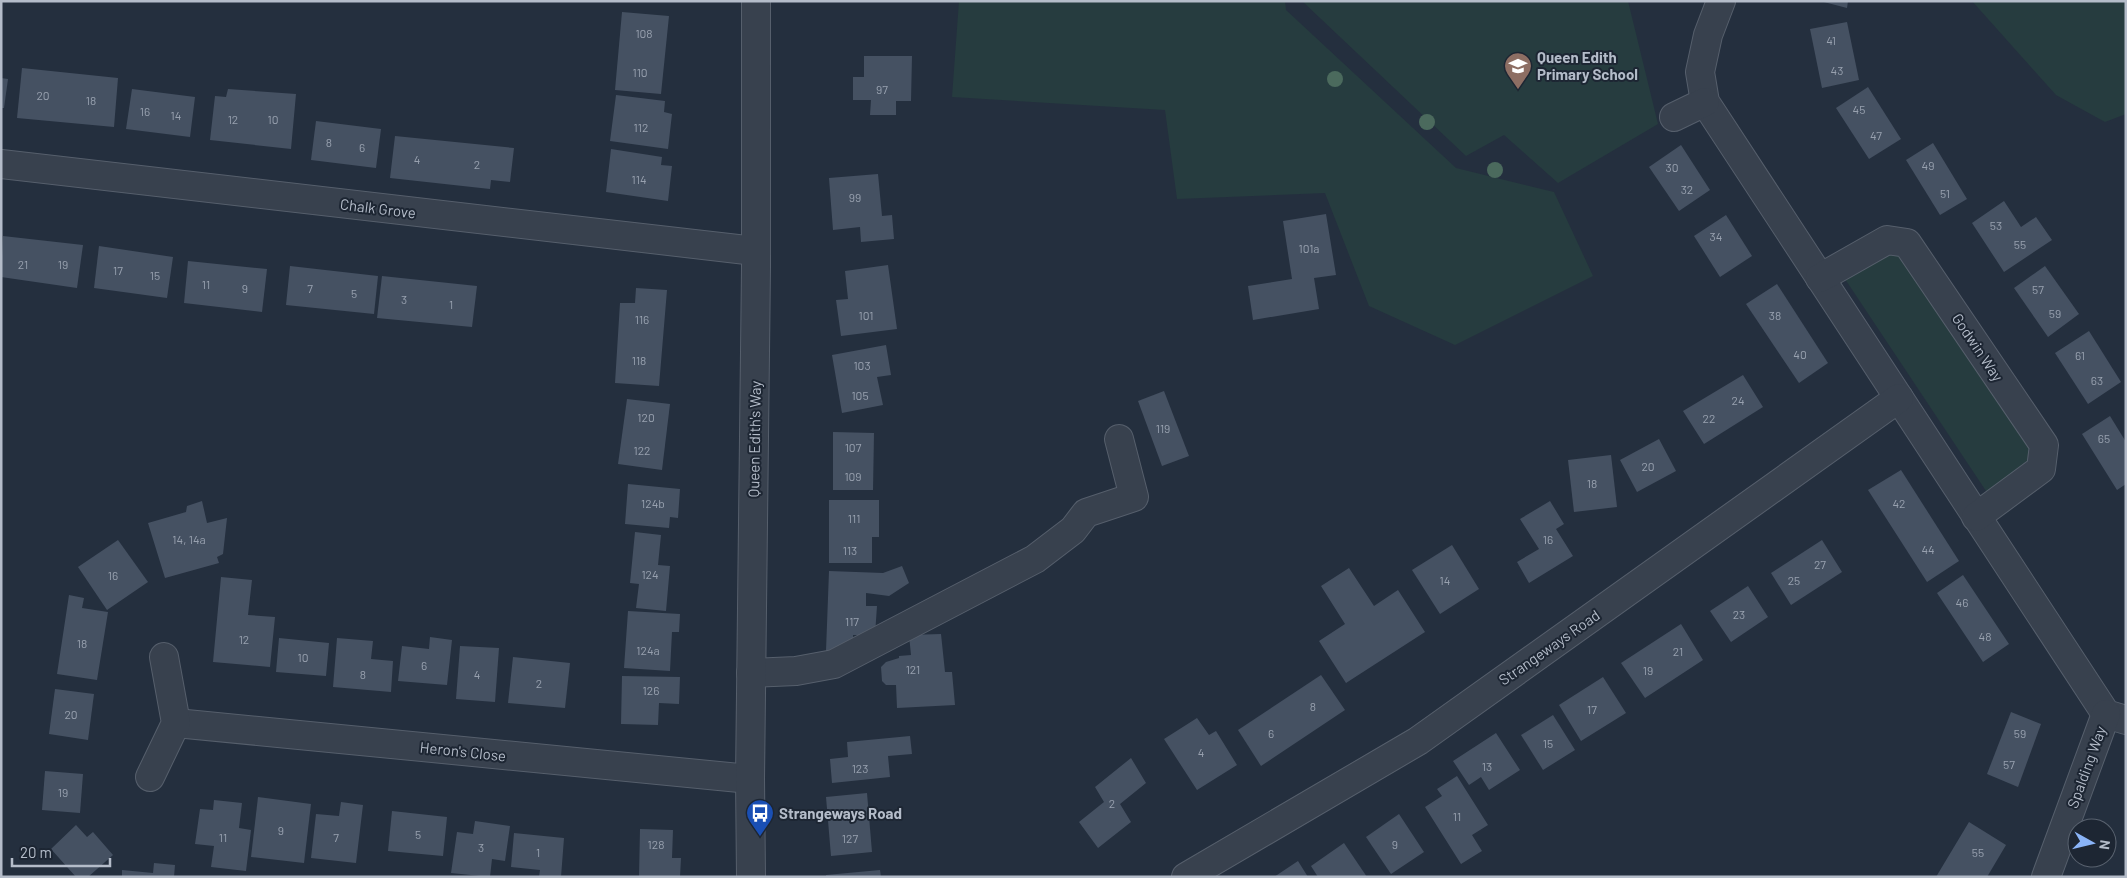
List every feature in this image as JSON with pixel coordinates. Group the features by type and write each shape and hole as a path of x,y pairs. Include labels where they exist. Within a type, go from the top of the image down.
{"street":[{"name":"Queen Edith's Way","path":"751,877 750,779 756,1"},
{"path":"1721,1 1708,35 1700,72 1705,102 1976,517 2116,717"},
{"path":"1674,117 1705,102"},
{"name":"Chalk Grove","path":"1,164 755,251"},
{"name":"Godwin Way","path":"1820,278 1888,240 1907,243 2044,445 2040,469 1976,517"},
{"name":"Strangeways Road","path":"1186,877 1418,740 1899,398"},
{"path":"751,673 796,671 834,664 1035,559 1073,530 1086,513 1134,497 1119,439"},
{"path":"150,778 176,723 164,657"},
{"name":"Spalding Way","path":"2046,877 2116,717"},
{"name":"Heron's Close","path":"176,723 750,779"}],"green space":[{"path":"959,1 1285,1 1286,10 1456,168 1554,192 1593,276 1455,345 1369,306 1325,193 1177,199 1165,110 952,97"},
{"name":"Queen Edith Primary School","path":"1302,1 1628,1 1658,124 1558,183 1504,135 1466,156"},
{"path":"1972,1 2126,1 2126,114 2105,122 2056,95"},
{"path":"1909,245 2042,443 1996,506 1837,267"}],"building":[{"path":"1820,1 1848,1 1847,8"},
{"path":"622,12 669,16 661,94 615,90"},
{"path":"1847,22 1859,80 1822,88 1810,29"},
{"path":"864,56 912,56 911,101 896,101 896,115 870,115 871,100 853,100 853,77 864,77"},
{"path":"22,68 118,78 114,127 17,118"},
{"path":"1,78 8,79 4,108 1,108"},
{"path":"1868,87 1901,139 1869,159 1836,108"},
{"path":"132,89 195,97 190,137 126,129"},
{"path":"228,89 296,94 291,149 210,140 215,96 226,97"},
{"path":"616,95 665,101 664,112 672,114 668,149 610,141"},
{"path":"316,121 381,129 376,168 311,160"},
{"path":"395,136 514,148 510,182 491,180 490,189 390,178"},
{"path":"1933,143 1967,199 1940,215 1906,160"},
{"path":"1681,145 1710,190 1679,211 1649,167"},
{"path":"611,149 662,157 661,165 672,166 668,201 606,192"},
{"path":"878,174 882,216 892,215 894,239 861,242 860,227 833,230 829,178"},
{"path":"2004,201 2021,227 2036,217 2052,240 2004,272 1972,223"},
{"path":"1326,214 1336,275 1314,278 1319,309 1253,320 1248,286 1292,279 1283,221"},
{"path":"1726,215 1752,256 1720,277 1694,236"},
{"path":"3,236 83,245 77,288 1,277"},
{"path":"99,246 173,257 167,298 94,288"},
{"path":"188,261 267,269 262,312 184,303"},
{"path":"888,265 897,329 841,336 836,300 848,299 845,271"},
{"path":"290,266 378,276 374,314 286,305"},
{"path":"2045,266 2079,314 2048,337 2014,288"},
{"path":"382,276 477,286 472,327 377,318"},
{"path":"1777,284 1828,363 1799,383 1746,304"},
{"path":"636,288 667,290 659,386 615,383 620,303 635,303"},
{"path":"2089,331 2121,382 2088,404 2055,353"},
{"path":"886,345 891,375 877,377 883,405 842,413 832,355"},
{"path":"1743,375 1763,407 1704,444 1683,411"},
{"path":"1164,391 1189,456 1162,466 1138,401"},
{"path":"627,399 670,404 662,470 618,464"},
{"path":"2110,416 2126,442 2126,484 2117,490 2082,434"},
{"path":"833,432 874,433 873,490 833,490"},
{"path":"1659,439 1676,471 1637,492 1620,460"},
{"path":"1611,455 1617,507 1574,512 1568,460"},
{"path":"1901,470 1959,561 1927,582 1868,490"},
{"path":"628,484 680,489 678,518 670,517 669,528 625,524"},
{"path":"829,500 879,500 879,537 872,537 872,563 829,563"},
{"path":"202,501 207,523 227,518 223,554 217,557 219,563 165,578 148,523 186,512 187,506"},
{"path":"1550,501 1564,524 1556,529 1573,556 1529,583 1517,562 1539,549 1520,519"},
{"path":"635,532 661,535 658,565 670,566 666,611 636,608 639,584 630,583"},
{"path":"118,540 148,582 107,610 78,567"},
{"path":"1822,540 1842,572 1791,605 1771,573"},
{"path":"1452,545 1479,589 1440,614 1412,570"},
{"path":"902,566 909,583 889,596 866,593 866,606 877,606 875,635 853,635 854,649 826,651 829,571 883,573"},
{"path":"1349,568 1374,606 1398,590 1425,632 1346,683 1319,641 1345,624 1321,586"},
{"path":"1963,575 2009,644 1983,662 1937,593"},
{"path":"221,577 252,580 248,615 275,617 270,667 213,662"},
{"path":"1748,586 1768,617 1731,642 1710,611"},
{"path":"69,595 84,598 82,608 108,612 97,680 57,674"},
{"path":"628,611 680,614 679,632 672,632 670,671 624,668"},
{"path":"1681,624 1703,660 1645,698 1621,663"},
{"path":"941,634 945,672 952,672 955,705 897,708 896,685 886,685 882,681 881,667 886,662 899,658 899,656 911,655 909,635"},
{"path":"430,637 452,640 447,685 398,681 402,646 429,649"},
{"path":"279,638 329,643 326,676 276,672"},
{"path":"337,638 373,641 371,659 393,661 391,692 333,687"},
{"path":"460,646 499,648 495,702 456,699"},
{"path":"513,657 570,663 565,708 508,703"},
{"path":"1321,675 1345,710 1261,766 1238,730"},
{"path":"622,676 680,677 679,704 659,703 658,725 621,724"},
{"path":"1603,677 1626,713 1581,741 1559,705"},
{"path":"55,689 94,694 88,740 49,734"},
{"path":"2011,712 2041,724 2018,787 1987,774"},
{"path":"1553,715 1575,750 1543,770 1521,735"},
{"path":"1197,718 1209,735 1216,731 1237,765 1197,790 1164,739"},
{"path":"1496,733 1520,770 1489,790 1481,777 1469,785 1453,761"},
{"path":"910,736 912,754 888,756 890,777 832,783 830,759 848,757 847,742"},
{"path":"1131,758 1146,783 1120,804 1131,822 1098,848 1079,822 1104,802 1095,787"},
{"path":"45,771 83,774 80,813 42,810"},
{"path":"1457,776 1488,825 1472,835 1482,851 1461,864 1425,807 1442,796 1437,789"},
{"path":"867,793 872,852 831,856 826,797"},
{"path":"258,797 311,804 304,863 251,857"},
{"path":"214,800 242,803 239,828 251,830 246,871 211,867 214,846 195,844 200,809 213,810"},
{"path":"341,802 363,805 356,863 311,858 316,814 339,816"},
{"path":"392,811 447,817 443,856 388,851"},
{"path":"1399,814 1424,852 1391,874 1366,837"},
{"path":"475,821 510,826 505,861 492,859 490,877 451,873 457,832 473,834"},
{"path":"1969,822 2006,845 1987,877 1936,877"},
{"path":"76,825 87,837 93,832 113,855 88,877 76,877 51,849"},
{"path":"640,829 673,830 672,858 681,858 680,877 639,877"},
{"path":"514,833 564,838 561,877 539,877 540,870 511,867"},
{"path":"1344,843 1367,877 1318,877 1311,866"},
{"path":"1298,861 1308,877 1274,877"},
{"path":"154,863 175,865 174,877 122,877 122,870 153,873"},
{"path":"880,870 881,877 826,877 826,875"}],"place":[{"name":"Queen Edith Primary School","path":"1518,90"},
{"name":"Strangeways Road","path":"760,837"}]}
